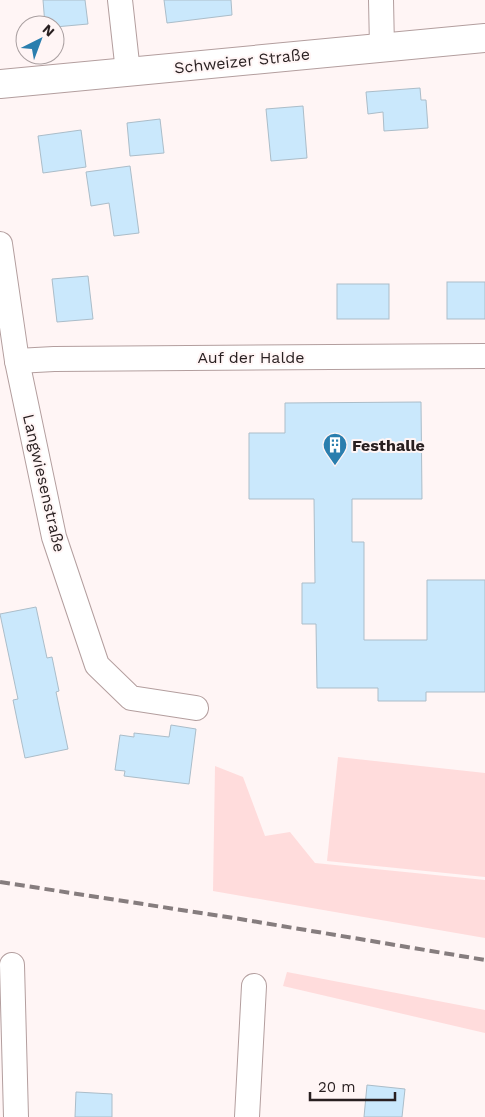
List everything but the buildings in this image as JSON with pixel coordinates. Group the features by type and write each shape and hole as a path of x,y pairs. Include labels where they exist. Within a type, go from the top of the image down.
{"street":[{"path":"120,0 128,72"},
{"path":"381,0 382,47"},
{"name":"Schweizer Straße","path":"0,84 485,38"},
{"name":"Langwiesenstraße","path":"0,244 17,361 54,537 97,665 131,698 196,708"},
{"name":"Auf der Halde","path":"17,361 54,359 485,356"},
{"path":"12,965 16,1117"},
{"path":"247,1117 254,986"}],"shaded area":[{"path":"338,757 485,773 485,877 327,861"},
{"path":"215,766 243,777 265,836 290,832 315,863 485,880 485,938 213,891"},
{"path":"287,972 485,1010 485,1033 283,986"}],"railway":[{"path":"0,882 240,919 485,960"}],"place":[{"name":"Festhalle","path":"335,466"}]}
